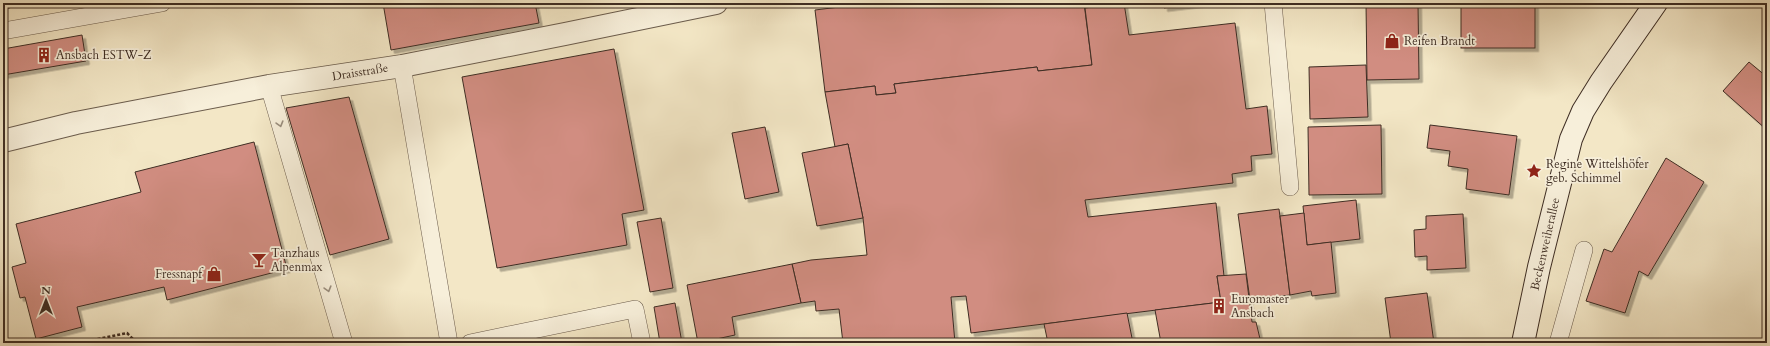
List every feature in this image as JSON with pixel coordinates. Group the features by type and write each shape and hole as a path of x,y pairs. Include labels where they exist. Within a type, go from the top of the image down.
{"street":[{"name":"Draisstraße","path":"3,141 76,124 269,86 402,66 716,3"},
{"name":"Beckenweiherallee","path":"1524,343 1539,267 1571,139 1583,111 1656,3"}],"lane":[{"path":"3,31 162,3"},
{"path":"1273,3 1290,187"},
{"path":"402,66 449,343"},
{"path":"269,86 344,343"},
{"path":"1558,343 1584,250"},
{"path":"470,343 635,309 642,343"}],"path":[{"path":"78,343 128,333 138,343"}],"building":[{"path":"383,3 535,3 539,23 391,50"},
{"path":"872,3 1084,3 1092,65 1038,71 1037,67 894,84 896,93 876,95 875,86 825,92 815,10"},
{"path":"1124,3 1129,35 1235,23 1246,109 1267,106 1272,154 1251,156 1252,171 1232,174 1233,183 1085,200 1088,217 1216,203 1224,276 1217,276 1221,302 971,333 966,296 951,297 955,343 843,343 839,309 816,311 815,301 801,303 792,264 811,260 867,255 863,218 848,144 835,147 825,92 875,86 876,95 896,93 894,84 1037,67 1038,71 1092,65 1085,8"},
{"path":"1164,3 1205,3 1164,8"},
{"name":"Reifen Brandt","path":"1366,3 1418,3 1419,79 1367,80"},
{"path":"1461,3 1535,3 1535,48 1461,48"},
{"name":"Ansbach ESTW-Z","path":"82,35 86,61 3,75 3,49"},
{"path":"614,49 644,210 622,214 627,245 497,268 462,77"},
{"path":"1749,62 1767,77 1767,130 1723,91"},
{"path":"1366,65 1368,117 1310,119 1309,67"},
{"path":"349,97 389,239 330,255 286,108"},
{"path":"1381,125 1382,194 1309,195 1308,127"},
{"path":"1430,125 1517,136 1509,195 1466,189 1468,169 1448,166 1450,151 1427,148"},
{"path":"765,127 779,192 745,199 732,133"},
{"path":"254,142 287,269 167,300 164,287 77,307 82,327 36,339 25,297 20,298 12,267 26,263 16,224 141,192 135,172"},
{"path":"848,144 863,218 817,226 802,153"},
{"path":"1666,158 1704,182 1648,276 1639,271 1625,313 1586,301 1604,249 1612,252"},
{"path":"1356,200 1360,239 1307,245 1303,206"},
{"path":"1279,209 1290,295 1250,300 1238,214"},
{"path":"1304,213 1307,245 1331,242 1336,293 1312,296 1311,291 1290,295 1280,216"},
{"path":"1463,214 1466,268 1427,270 1427,256 1415,257 1414,230 1426,229 1426,216"},
{"path":"661,218 673,288 650,292 637,222"},
{"path":"792,264 801,303 732,317 735,335 698,343 687,285"},
{"name":"Euromaster Ansbach","path":"1246,274 1252,322 1256,322 1261,343 1161,343 1155,310 1221,302 1217,276"},
{"path":"1427,293 1434,343 1391,343 1385,298"},
{"path":"675,303 682,343 660,343 654,307"},
{"path":"1127,313 1133,343 1048,343 1044,324"}],"railway":[{"path":"3,8 32,3"}],"place":[{"name":"Reifen Brandt","path":"1392,41"},
{"name":"Ansbach ESTW-Z","path":"44,55"},
{"name":"Regine Wittelshöfer geb. Schimmel","path":"1534,171"},
{"name":"Tanzhaus Alpenmax","path":"259,260"},
{"name":"Fressnapf","path":"214,274"},
{"name":"Euromaster Ansbach","path":"1219,306"}]}
